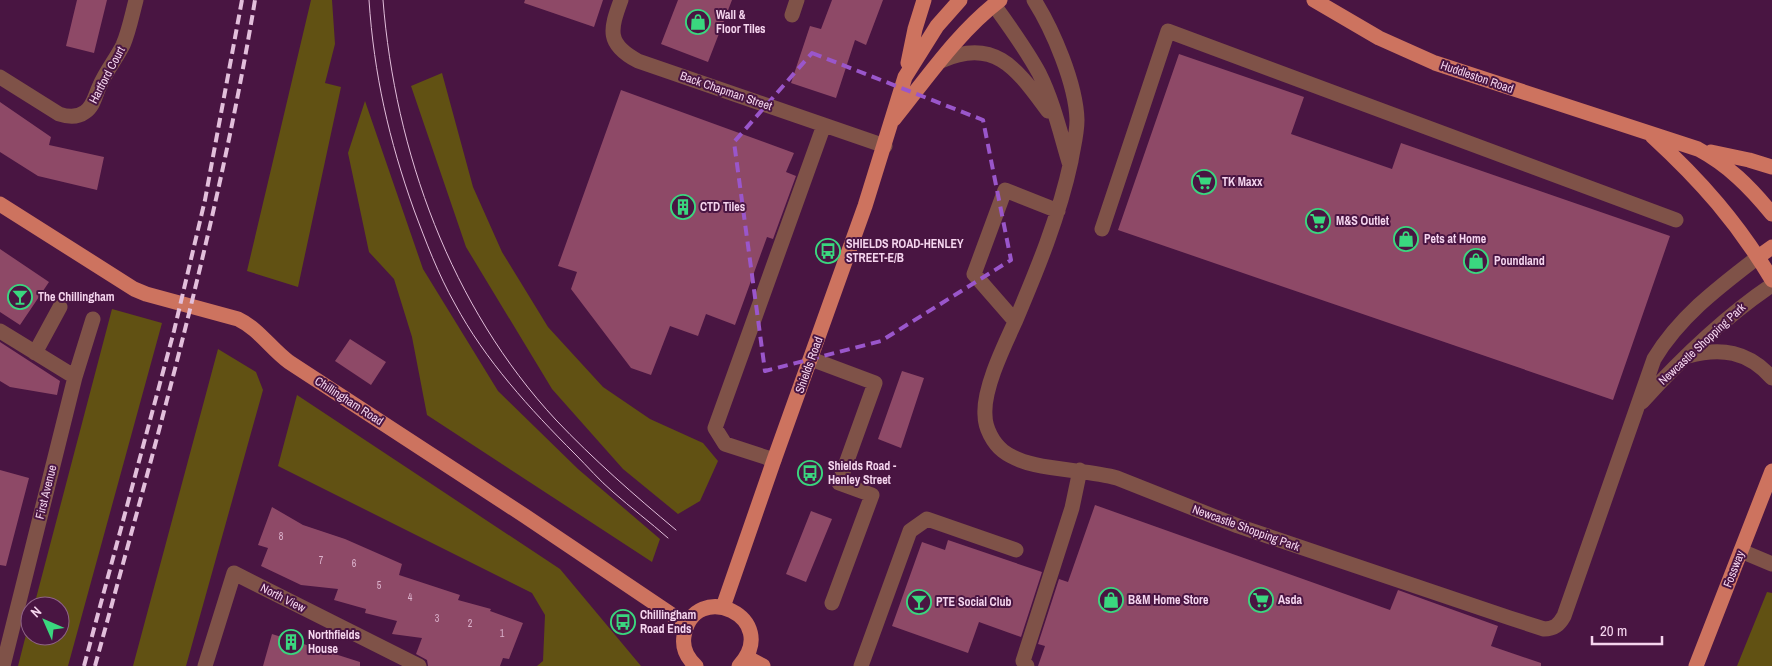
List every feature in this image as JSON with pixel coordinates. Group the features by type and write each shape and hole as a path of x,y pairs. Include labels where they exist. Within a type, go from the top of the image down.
{"main road":[{"path":"905,77 915,29 924,0"},
{"name":"Shields Road","path":"723,607 885,146 905,77 937,26 960,0"},
{"name":"Huddleston Road","path":"1314,0 1379,38 1435,63 1698,149 1729,168 1761,200 1772,214"},
{"name":"Shields Road","path":"892,122 941,61 995,2"},
{"name":"Huddleston Road","path":"1649,134 1683,164 1714,197 1758,257 1772,280"},
{"path":"1698,149 1772,167"},
{"name":"Chillingham Road","path":"0,204 122,282 146,294 238,319 256,330 276,353 289,362 517,510 687,625"},
{"path":"1758,257 1772,247"},
{"name":"Fossway","path":"1696,666 1772,471"},
{"path":"696,666 688,659 683,643 687,625 699,612 706,608 723,607 740,616 751,636 750,646 742,661 762,666"}],"street":[{"name":"Hartford Court","path":"0,77 59,114 68,117 78,116 87,112 92,105 107,70 123,45 136,0"},
{"name":"Back Chapman Street","path":"621,0 612,30 618,47 627,55 638,61 885,146"},
{"path":"792,15 797,0"},
{"name":"Newcastle Shopping Park","path":"1034,0 1061,54 1076,108 1077,121 1070,166 1058,211 992,379 986,401 984,415 993,440 1002,450 1014,458 1027,463 1080,470 1117,478 1238,526 1549,629 1560,623 1564,616 1654,358 1671,333 1708,296 1758,257"},
{"path":"995,2 1040,75 1058,124 1070,166"},
{"path":"1102,230 1168,31 1676,220"},
{"path":"941,61 963,53 974,52 1002,60 1023,78 1058,124"},
{"path":"774,460 725,444 714,428 824,125"},
{"path":"1015,321 974,274 1005,190 1058,211"},
{"name":"Newcastle Shopping Park","path":"1637,407 1684,357 1738,309 1772,285"},
{"path":"35,353 60,307"},
{"name":"First Avenue","path":"3,666 75,377 93,319"},
{"path":"0,331 75,377"},
{"path":"1684,357 1706,351 1736,354 1751,360 1772,378"},
{"path":"811,359 876,383 839,483 872,495 832,603"},
{"path":"1027,666 1023,661 1072,508 1080,470"},
{"path":"861,666 910,531 927,519 1016,550"},
{"path":"1741,551 1772,564"},
{"name":"North View","path":"205,666 234,573 419,666"}],"highlighted area":[{"path":"812,53 983,120 1011,260 881,341 765,371 734,142"}],"shaded area":[{"path":"311,0 332,0 335,44 325,83 341,87 298,287 247,271"},
{"path":"442,73 473,187 502,252 548,327 603,387 650,419 703,443 718,461 700,501 678,514 623,469 552,389 466,247 411,86"},
{"path":"365,101 423,269 498,391 578,469 660,539 652,562 427,415 412,337 394,279 369,252 348,153"},
{"path":"112,309 162,323 68,666 18,666 23,646 70,646 70,596 37,596"},
{"path":"218,349 256,372 263,390 186,666 133,666"},
{"path":"297,395 560,569 641,666 537,666 543,661 545,615 532,593 278,466"},
{"path":"1767,592 1772,593 1772,666 1737,666"}],"building":[{"path":"77,0 107,0 94,53 66,46"},
{"path":"525,0 603,0 594,27 524,3"},
{"path":"678,0 732,0 708,62 661,44"},
{"path":"832,0 883,0 866,45 855,40 836,98 791,83 810,26 821,29"},
{"path":"1179,54 1304,97 1291,134 1392,169 1401,143 1670,236 1613,400 1118,230"},
{"name":"CTD Tiles","path":"621,90 794,153 786,172 796,176 773,239 767,237 735,325 706,314 698,336 670,326 651,375 631,368 571,289 577,272 558,266"},
{"path":"0,102 51,137 49,145 104,157 97,190 38,176 0,152"},
{"name":"The Chillingham","path":"0,249 49,282 20,325 0,312"},
{"path":"350,339 386,362 371,385 335,361"},
{"path":"0,342 60,381 57,395 10,387 0,381"},
{"path":"902,371 924,378 901,448 878,439"},
{"path":"0,470 29,478 6,566 0,565"},
{"name":"Asda","path":"1095,505 1390,610 1398,590 1498,626 1491,646 1541,663 1541,666 1038,666 1045,646 1038,644 1059,579 1068,582"},
{"path":"272,507 303,525 345,539 402,564 399,575 460,595 458,600 491,609 490,611 523,623 509,659 503,658 500,666 428,666 427,660 416,654 422,638 392,634 397,621 365,613 366,609 334,600 338,589 301,585 261,566 268,548 258,545"},
{"path":"811,511 832,519 806,582 786,574"},
{"path":"948,540 1042,572 1021,637 979,622 968,653 892,626 922,542 945,550"},
{"name":"Northfields House","path":"272,634 360,662 360,666 263,666"}],"tram line":[{"path":"369,0 379,81 397,158 428,246 455,304 480,345 525,402 603,483 668,538"},
{"path":"383,0 400,114 415,170 435,225 458,278 486,328 519,376 556,420 584,449 676,530"}],"railway":[{"path":"84,666 174,331 205,200 242,0"},
{"path":"95,666 184,335 204,252 223,168 255,0"}],"place":[{"name":"Wall & Floor Tiles","path":"698,22"},
{"name":"TK Maxx","path":"1204,182"},
{"name":"CTD Tiles","path":"683,207"},
{"name":"M&S Outlet","path":"1318,221"},
{"name":"Pets at Home","path":"1406,239"},
{"name":"SHIELDS ROAD-HENLEY STREET-E/B","path":"828,251"},
{"name":"Poundland","path":"1476,261"},
{"name":"The Chillingham","path":"20,297"},
{"name":"Shields Road - Henley Street","path":"810,473"},
{"name":"B&M Home Store","path":"1111,600"},
{"name":"Asda","path":"1261,600"},
{"name":"PTE Social Club","path":"919,602"},
{"name":"Chillingham Road Ends","path":"623,622"},
{"name":"Northfields House","path":"291,642"}]}
